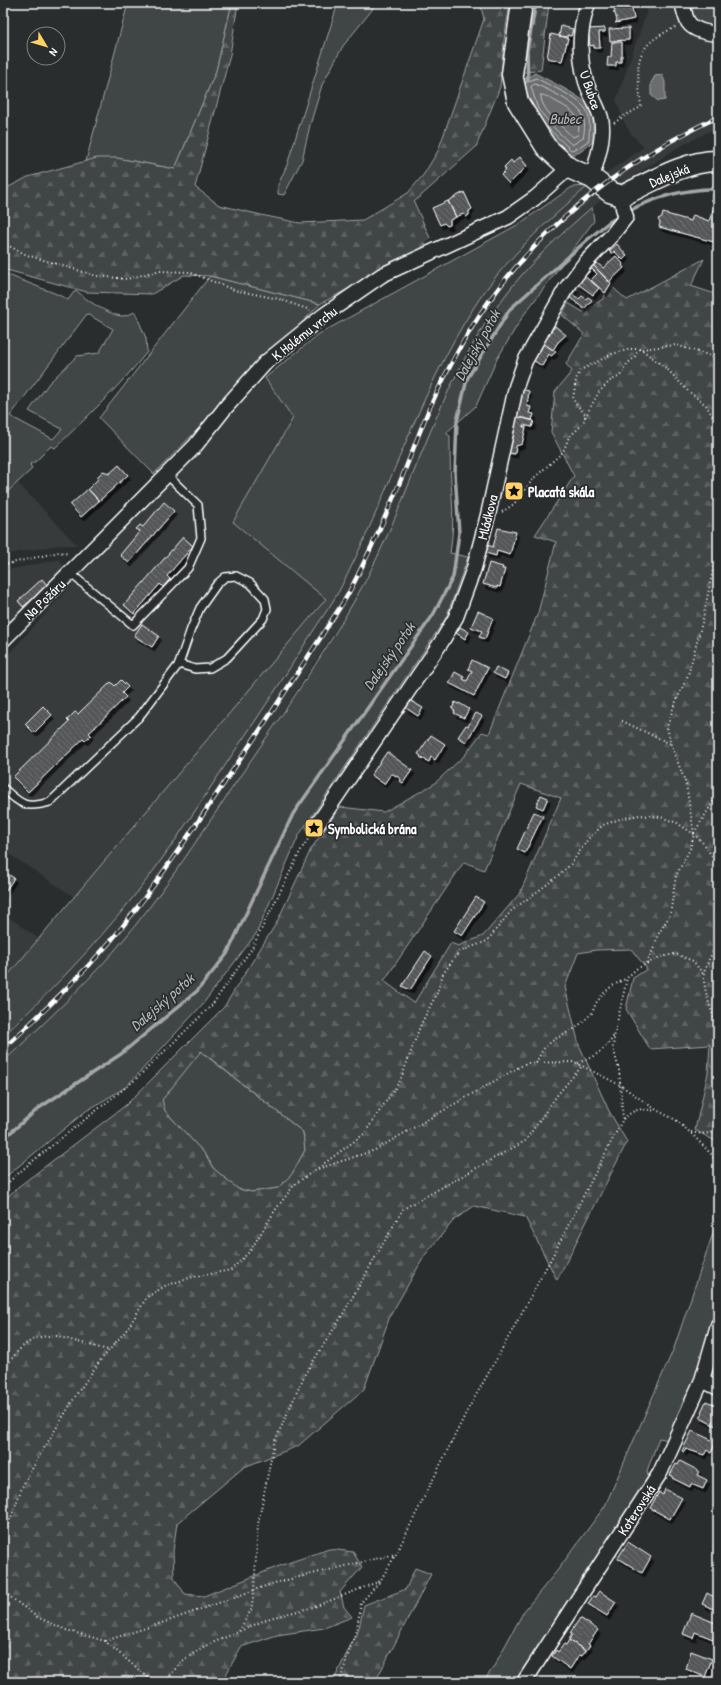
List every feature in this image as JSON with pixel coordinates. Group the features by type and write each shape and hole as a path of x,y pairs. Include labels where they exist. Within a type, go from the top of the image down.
{"street":[{"path":"522,3 512,74 518,102 546,147 569,168 592,178 610,192 623,207"},
{"name":"U Bubce","path":"588,3 582,19 580,51 585,78 601,118 600,146 592,178"},
{"path":"682,3 688,22 696,29 708,33 718,34"},
{"name":"Dalejská","path":"623,207 688,166 718,161"},
{"name":"K Holému vrchu","path":"84,557 195,446 226,406 266,362 324,315 382,275 508,217 535,198 569,168"},
{"name":"Mládkova","path":"315,828 442,641 456,617 474,568 488,515 516,386 525,360 565,290 585,263 612,236 623,207"},
{"name":"Na Požáru","path":"3,640 84,557"},
{"name":"Koterovská","path":"524,1682 660,1473 702,1380 718,1325"},
{"path":"702,1380 718,1388"}],"lane":[{"path":"70,573 133,625 188,568 200,538 198,505 166,474"},
{"path":"3,788 19,802 33,807 50,802 139,717 179,664 200,608 217,584 225,577 236,576 250,583 265,599 267,609 263,620 227,658 210,668 195,669 179,664"}],"path":[{"path":"601,134 624,116 641,107 638,73 640,57 648,43 661,34 688,22"},
{"path":"3,243 27,255 97,276 127,279 157,271 189,272 234,290 279,299 324,315"},
{"path":"585,418 585,414 573,400 576,379 581,370 612,354 631,349 638,350 676,345 718,358"},
{"path":"641,349 667,369 688,391 706,405 717,424"},
{"path":"488,515 501,513 520,498 534,478 564,452 568,437 581,426 599,392 610,382 620,376 627,364 635,357 638,350"},
{"path":"718,421 718,439"},
{"path":"694,834 686,784 671,744 667,727 674,706 688,675 702,623 718,545"},
{"path":"3,565 58,552 84,557"},
{"path":"622,722 671,744"},
{"path":"646,964 659,933 670,915 676,876 690,849 694,834 718,794"},
{"path":"3,1539 23,1485 78,1392 108,1350 128,1328 147,1297 165,1286 189,1278 231,1270 250,1252 276,1209 295,1184 364,1134 400,1081 420,1024 437,993 443,974 459,952 487,941 511,911 553,880 571,864 588,840 603,825 620,819 639,815 661,817 677,823 694,834 705,845 718,866"},
{"path":"3,1187 30,1163 135,1080 212,1005 252,948 302,848 315,828"},
{"path":"704,975 718,941"},
{"path":"536,1063 546,1046 576,1028 592,1013 596,1003 612,986 628,978 636,969 660,957 676,954 693,961 704,975 710,1007 718,1027"},
{"path":"623,1118 618,1061 613,1047 615,1032 628,978"},
{"path":"576,1063 591,1058 605,1049 615,1032"},
{"path":"315,1170 375,1150 526,1063 574,1062 620,1084 658,1111 676,1120 712,1155 718,1165"},
{"path":"238,1632 251,1610 254,1591 258,1524 274,1443 306,1374 340,1319 403,1209 525,1141 558,1094 582,1066"},
{"path":"340,1682 357,1628 360,1603 380,1581 396,1554 463,1418 502,1351 623,1118 634,1110 643,1109 658,1111"},
{"path":"690,1132 704,1134 718,1129"},
{"path":"3,1372 13,1356 31,1340 47,1335 108,1350"},
{"path":"105,1641 175,1619 296,1577 396,1554"},
{"path":"165,1682 181,1662 203,1647 270,1618 314,1607 380,1581"},
{"path":"3,1584 9,1596 37,1617 66,1630 105,1641 153,1682"}],"shaded area":[{"path":"645,3 718,3 718,127 677,148 620,185 558,236 461,366 437,414 409,485 379,554 354,602 259,748 171,879 115,950 58,1011 3,1062 3,1036 44,998 100,938 127,905 244,737 338,593 362,546 392,478 420,407 445,357 473,307 511,259 545,223 588,186 644,147 631,134 623,120 616,100 647,11"},
{"path":"265,378 293,418 233,522 326,599 74,897 3,850 3,660 97,557"},
{"path":"18,483 77,545 59,545 3,555 3,496"},
{"path":"60,559 65,570 3,635 3,571"},
{"path":"3,913 39,939 3,981"}],"green space":[{"path":"128,3 232,3 216,71 175,169 117,158 86,161"},
{"path":"232,3 238,3 230,55 195,187 219,205 300,223 363,220 408,193 424,174 438,151 484,19 480,3 510,3 504,40 500,87 476,147 414,202 430,238 420,250 320,304 210,276 184,275 152,294 87,292 3,269 3,196 5,189 28,177 97,158 117,158 175,169 216,71"},
{"path":"338,3 374,3 372,10 343,46 322,85 310,125 302,160 284,195 278,194 278,185 287,165"},
{"path":"530,3 549,3 541,70 519,73"},
{"path":"688,3 718,3 718,30 692,21"},
{"path":"588,186 526,242 499,273 474,307 454,341 419,411 357,556 339,591 273,694 175,840 137,893 101,936 63,977 3,1036 3,981 326,599 233,522 293,418 265,378 319,334 519,224 572,187"},
{"path":"592,207 594,221 523,316 497,359 476,406 446,433 450,436 450,471 453,509 453,527 450,553 468,557 446,618 299,835 256,934 202,1005 126,1087 86,1111 3,1179 3,1062 102,965 150,906 183,860 302,686 366,581 398,511 451,385 467,354 494,310 524,272 557,238"},
{"path":"704,259 691,286 718,295 718,1136 715,1141 695,1130 708,1073 710,1045 650,1049 626,1009 633,978 647,969 631,949 596,950 578,953 565,987 579,1045 609,1111 627,1142 557,1280 525,1217 474,1206 454,1220 425,1255 390,1316 364,1389 298,1446 244,1467 177,1523 173,1551 174,1578 185,1594 204,1596 282,1565 329,1549 353,1552 362,1567 340,1592 344,1607 352,1617 324,1628 277,1635 241,1647 222,1682 3,1682 3,1201 18,1187 126,1105 224,1007 277,922 311,849 340,807 384,812 434,784 465,755 482,732 489,734 538,613 556,542 535,535 574,476 551,432 555,392 572,371 566,364 584,334 562,315 568,303 583,312 603,299 610,285 627,300","holes":["521,784 561,798 520,893 483,936 458,946 451,943 414,1003 384,981 464,862 484,870","201,1051 303,1132 305,1150 292,1174 278,1188 252,1192 238,1189 213,1168 206,1155 165,1111 162,1100"]},
{"path":"3,273 68,300 74,292 77,291 98,307 118,315 124,316 135,312 146,338 147,352 114,390 55,448 51,446 36,461 30,464 32,469 3,496","holes":["87,314 113,329 99,353 77,356 49,383 29,411 62,429 53,439 10,416"]},
{"path":"210,276 320,304 154,474 99,418"},
{"path":"200,1051 303,1132 305,1150 292,1174 278,1188 252,1192 238,1189 213,1168 206,1155 165,1111 162,1100"},
{"path":"718,1210 718,1311 700,1373 669,1440 659,1438 647,1471 649,1480 516,1682 483,1682 493,1668 524,1611 557,1571 605,1506 674,1348 713,1233"},
{"path":"415,1568 431,1574 375,1682 333,1682 359,1628 364,1605 406,1589"}],"water":[{"name":"Bubec","path":"535,73 574,94 590,108 593,120 593,142 580,152 570,156 548,135 530,114 519,82"},
{"path":"662,75 665,82 665,100 658,101 651,95 651,83 655,76"}],"building":[{"path":"631,3 634,19 615,23 617,21 615,13 613,13 615,12 613,4 611,4"},
{"path":"561,26 573,29 571,36 559,36"},
{"path":"605,28 605,32 599,32 600,48 594,48 594,45 590,46 588,29"},
{"path":"629,28 629,40 610,41 609,29"},
{"path":"551,34 568,38 562,61 547,58"},
{"path":"612,42 622,42 621,62 616,62 616,66 607,66 608,57 611,57"},
{"path":"520,157 527,166 509,184 501,175 506,170 504,167 511,160 513,163"},
{"path":"464,192 472,209 466,217 463,214 456,217 448,201"},
{"path":"712,195 718,195 718,234 714,242 659,227 660,223 658,219 662,217 663,213 691,221 693,215 709,221 716,202 712,201"},
{"path":"448,201 456,217 450,220 450,225 447,226 444,223 440,225 432,208"},
{"path":"617,244 627,256 623,260 614,251 612,254 609,251"},
{"path":"616,256 623,264 622,265 624,268 609,282 592,264 594,262 596,264 597,263 603,268"},
{"path":"592,264 611,283 605,293 591,280 597,274 592,269 587,274 585,272"},
{"path":"584,276 599,288 593,295 578,284"},
{"path":"575,287 577,288 572,294 579,299 582,296 586,299 588,297 592,300 584,309 568,296"},
{"path":"555,326 566,335 558,342 553,350 541,342 551,328 553,329"},
{"path":"541,342 556,352 551,356 549,354 542,366 530,358"},
{"path":"520,389 529,391 527,406 531,407 529,413 534,414 532,420 514,416"},
{"path":"514,416 534,421 532,427 523,425 523,427 526,427 522,444 516,446 515,454 507,453"},
{"path":"119,465 128,475 99,501 88,489 98,479 97,477 103,471 109,474"},
{"path":"88,489 99,501 81,517 70,505"},
{"path":"164,502 174,511 129,563 120,555 140,531 136,529 140,525 143,527"},
{"path":"498,528 516,532 510,555 497,551 496,556 486,553 488,545 493,547"},
{"path":"183,537 193,546 167,576 170,579 163,587 160,584 134,614 124,605"},
{"path":"489,563 505,569 500,587 497,586 497,588 483,584"},
{"path":"42,579 48,586 23,607 18,601"},
{"path":"478,611 493,618 485,639 479,637 482,631 471,627"},
{"path":"142,624 159,636 152,647 134,636"},
{"path":"460,627 469,632 465,639 456,633"},
{"path":"472,660 488,668 474,696 449,683 455,672 464,677 463,679 467,681 472,671 468,669"},
{"path":"496,667 508,673 505,679 493,673"},
{"path":"121,680 128,687 122,693 126,697 89,733 91,735 85,741 83,739 28,792 13,777 69,722 67,720 75,712 78,714 111,682 115,686"},
{"path":"411,701 423,708 418,716 406,708"},
{"path":"455,702 469,709 464,718 454,713 455,711 452,709"},
{"path":"43,706 52,715 34,733 25,724"},
{"path":"476,713 482,716 466,742 458,737 466,725 468,726"},
{"path":"431,735 445,744 435,760 431,757 429,762 420,757 421,756 418,754"},
{"path":"387,752 412,770 403,783 400,781 401,779 393,774 391,774 384,784 371,775"},
{"path":"541,795 548,798 543,809 536,806"},
{"path":"534,812 543,816 525,853 517,849"},
{"path":"3,871 14,878 3,895"},
{"path":"476,897 484,902 462,936 454,931"},
{"path":"425,951 432,956 410,990 402,986"},
{"path":"706,1401 718,1406 718,1427 700,1418"},
{"path":"692,1431 716,1442 711,1453 707,1450 704,1455 686,1449 684,1452 682,1451"},
{"path":"680,1461 699,1471 697,1475 707,1480 703,1489 691,1484 690,1487 672,1478 673,1476 670,1475 676,1464 678,1465"},
{"path":"665,1489 682,1498 670,1519 650,1508 659,1492 663,1495"},
{"path":"628,1542 651,1557 642,1573 618,1558"},
{"path":"599,1591 616,1602 607,1616 588,1604 593,1596 595,1597"},
{"path":"707,1593 716,1598 718,1594 718,1611 702,1604"},
{"path":"691,1613 718,1624 718,1641 695,1632 693,1638 683,1634"},
{"path":"580,1618 598,1630 588,1644 590,1645 586,1651 569,1640 572,1634 570,1633"},
{"path":"569,1640 586,1651 582,1656 579,1655 570,1669 552,1656 556,1650 558,1652"},
{"path":"691,1651 712,1659 705,1677 686,1669"}],"waterway":[{"path":"528,81 527,51 536,3"},
{"name":"Dalejský potok","path":"627,212 648,202 671,194 695,190 718,189"},
{"name":"Dalejský potok","path":"3,1139 39,1108 121,1054 197,991 227,954 293,814 433,615 453,577 459,533 455,473 457,421 467,379 510,309 587,240 609,222 620,216"}],"railway":[{"path":"3,1049 84,971 109,943 135,910 208,807 321,637 347,596 368,554 400,482 429,409 444,378 478,317 498,289 544,236 570,212 598,190 626,169 656,150 718,117"}],"place":[{"name":"Placatá skála","path":"514,491"},
{"name":"Symbolická brána","path":"314,828"}]}
